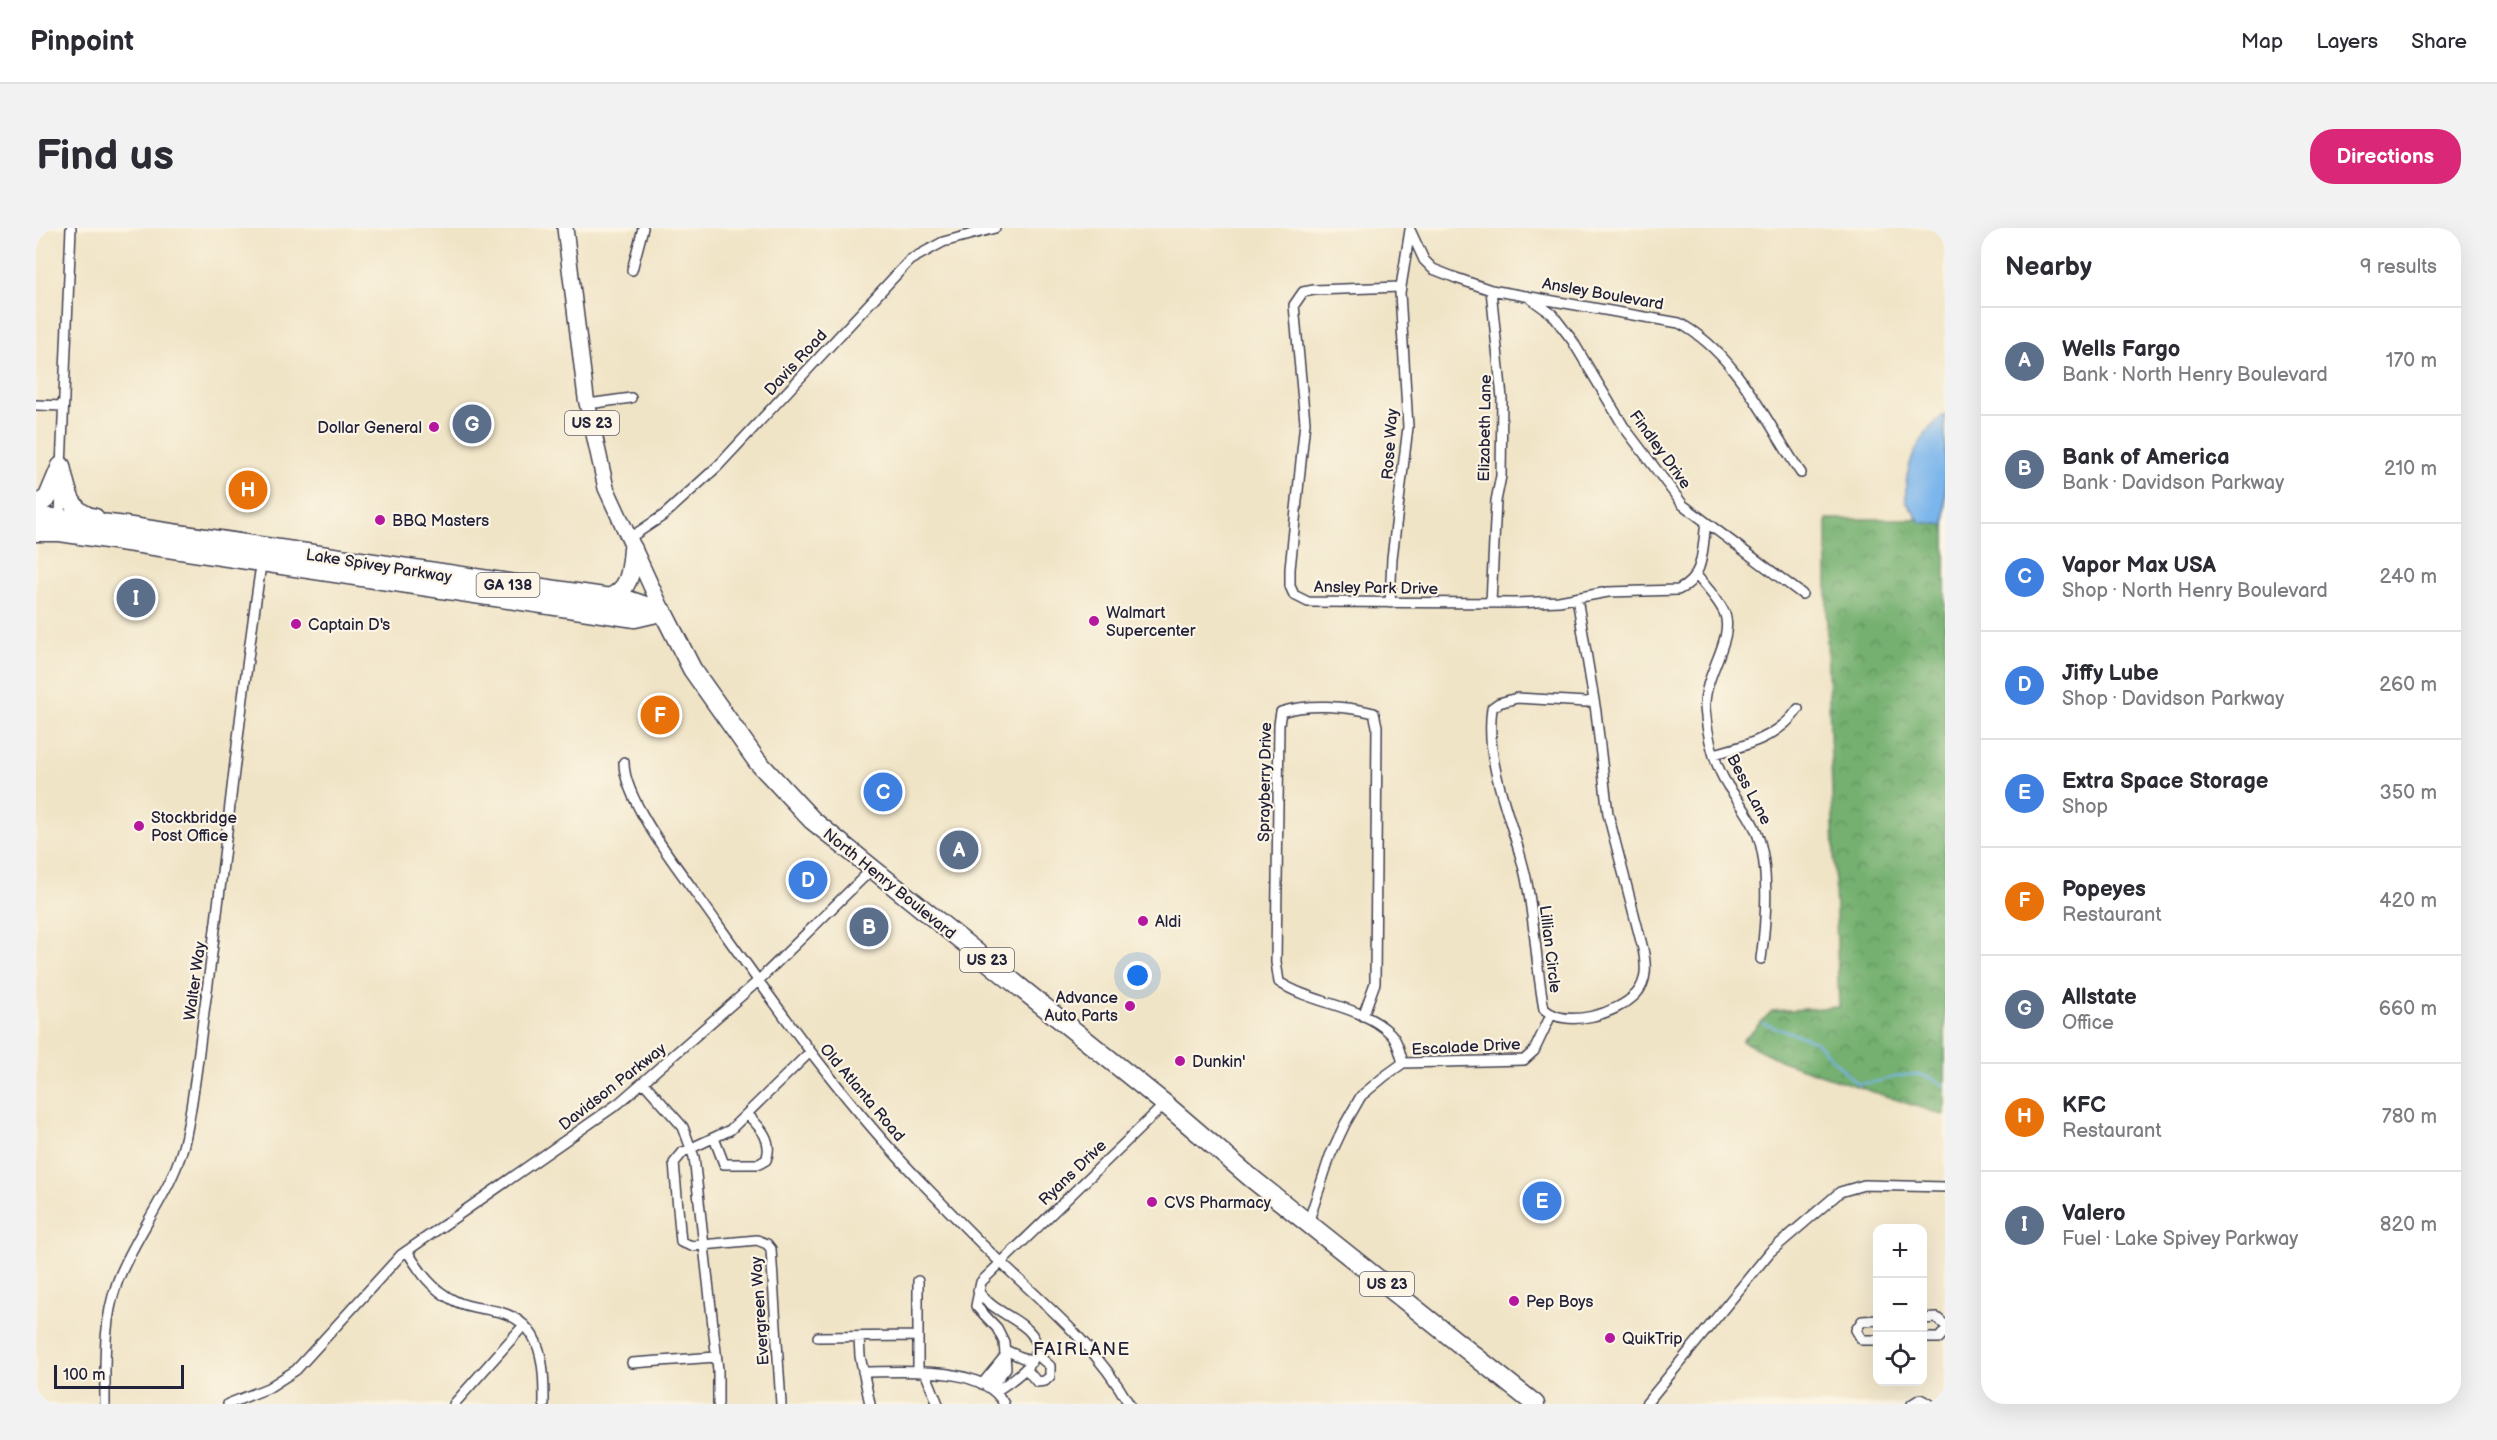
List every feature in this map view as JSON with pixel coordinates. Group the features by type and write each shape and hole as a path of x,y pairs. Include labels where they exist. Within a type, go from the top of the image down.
{"highway":[{"path":"36,507 48,497 61,466"},
{"path":"61,466 70,500 79,512 135,528"},
{"name":"Lake Spivey Parkway","path":"36,516 60,525 263,555 635,618 663,612"},
{"name":"Lake Spivey Parkway","path":"36,532 60,525 135,528 263,555 631,601 663,612"},
{"path":"609,598 624,589 628,583 630,544"},
{"name":"North Henry Boulevard","path":"663,612 692,669 757,761 812,820 1165,1104 1308,1223 1535,1404"}],"main road":[{"name":"North Henry Boulevard","path":"565,228 588,404 606,488 663,612"}],"street":[{"path":"60,525 71,228"},
{"path":"632,270 643,228"},
{"name":"Davis Road","path":"630,544 718,466 910,260 943,242 995,228"},
{"name":"Ansley Boulevard","path":"1401,287 1410,229"},
{"name":"Ansley Boulevard","path":"1410,229 1424,260 1433,269 1491,290 1642,315 1679,323 1698,333 1733,370 1801,473"},
{"name":"Ansley Park Drive","path":"1401,287 1340,288 1303,292 1294,304 1305,422 1292,538 1290,586 1294,595 1308,602 1491,603 1577,598 1608,592 1678,590 1688,586 1697,576"},
{"name":"Rose Way","path":"1390,603 1394,539 1408,427 1401,328 1401,287"},
{"name":"Elizabeth Lane","path":"1491,290 1502,398 1501,476 1496,501 1491,603"},
{"name":"Findley Drive","path":"1526,295 1552,314 1572,340 1624,428 1683,505 1802,594"},
{"path":"588,404 631,398"},
{"path":"36,405 63,406"},
{"path":"1697,576 1706,523"},
{"name":"Walter Way","path":"105,1404 106,1332 115,1290 126,1262 169,1184 186,1136 227,845 240,711 263,555"},
{"name":"Bess Lane","path":"1697,576 1724,612 1727,621 1726,635 1706,684 1707,724 1722,775 1750,816 1761,846 1764,891 1761,959"},
{"name":"Lillian Circle","path":"1577,598 1594,700 1608,814 1643,949 1646,971 1637,993 1615,1009 1571,1018 1551,1015 1544,1009 1526,879 1494,766 1490,721 1492,708 1510,699 1586,702 1594,700"},
{"name":"Sprayberry Drive","path":"1363,1016 1375,983 1377,726 1374,713 1358,709 1295,707 1281,712 1279,724 1276,950 1279,982 1294,992 1363,1016 1391,1034 1399,1047 1403,1064"},
{"path":"1714,754 1748,746 1793,717 1798,709"},
{"name":"Old Atlanta Road","path":"624,762 627,779 657,842 810,1052 873,1131 1000,1262 1063,1318 1117,1383 1130,1404"},
{"name":"Davidson Parkway","path":"231,1404 268,1388 296,1370 407,1251 546,1156 644,1083 757,982 872,869"},
{"name":"Escalade Drive","path":"1308,1223 1330,1156 1361,1096 1403,1064 1524,1060 1534,1051 1551,1015"},
{"name":"Evergreen Way","path":"780,1404 771,1249 767,1244 757,1240 689,1246 680,1241 674,1163 676,1157 691,1148 730,1130 810,1052"},
{"path":"644,1083 683,1127 698,1170 716,1357 718,1404"},
{"name":"Ryans Drive","path":"978,1291 981,1282 1000,1262 1165,1104"},
{"path":"714,1138 724,1164 759,1164 766,1160 768,1147 765,1136 747,1114"},
{"path":"1646,1404 1770,1252 1840,1192 1864,1185 1945,1187"},
{"path":"407,1251 423,1277 445,1296 464,1305 501,1312 524,1325 535,1339 542,1354 544,1404"},
{"path":"918,1281 918,1336 921,1372 938,1404"},
{"path":"978,1291 976,1306 1001,1332 1005,1353 990,1387"},
{"path":"978,1291 996,1310 1025,1327 1034,1341 1031,1362"},
{"path":"1927,1318 1937,1318 1945,1325"},
{"path":"1873,1321 1862,1322 1857,1329 1862,1340 1873,1340"},
{"path":"454,1404 524,1325"},
{"path":"1927,1338 1939,1338 1945,1331"},
{"path":"818,1337 918,1336"},
{"path":"859,1337 870,1404"},
{"path":"1005,1353 1031,1362"},
{"path":"632,1363 716,1357"},
{"path":"990,1387 1031,1362"},
{"path":"863,1372 943,1373 990,1387 1004,1404"},
{"path":"1912,1404 1920,1400 1930,1404"}],"green space":[{"path":"1827,519 1945,519 1945,1116 1784,1062 1742,1041 1772,1011 1839,1007 1827,638"}],"water":[{"path":"1945,414 1945,525 1920,522 1906,501 1906,488 1910,464 1920,442"}],"waterway":[{"path":"1763,1023 1815,1041 1857,1084 1922,1075 1945,1086"}],"place":[{"name":"Allstate","path":"472,424"},
{"name":"Dollar General","path":"434,427"},
{"name":"KFC","path":"248,490"},
{"name":"BBQ Masters","path":"380,520"},
{"name":"Valero","path":"136,598"},
{"name":"Walmart Supercenter","path":"1094,621"},
{"name":"Captain D's","path":"296,624"},
{"name":"Popeyes","path":"660,715"},
{"name":"Vapor Max USA","path":"883,792"},
{"name":"Stockbridge Post Office","path":"139,826"},
{"name":"Wells Fargo","path":"959,850"},
{"name":"Jiffy Lube","path":"808,880"},
{"name":"Aldi","path":"1143,921"},
{"name":"Bank of America","path":"869,927"},
{"name":"Advance Auto Parts","path":"1130,1006"},
{"name":"Dunkin'","path":"1180,1061"},
{"name":"Extra Space Storage","path":"1542,1201"},
{"name":"CVS Pharmacy","path":"1152,1202"},
{"name":"Pep Boys","path":"1514,1301"},
{"name":"QuikTrip","path":"1610,1338"}],"district":[{"name":"FAIRLANE","path":"1082,1349"}]}
